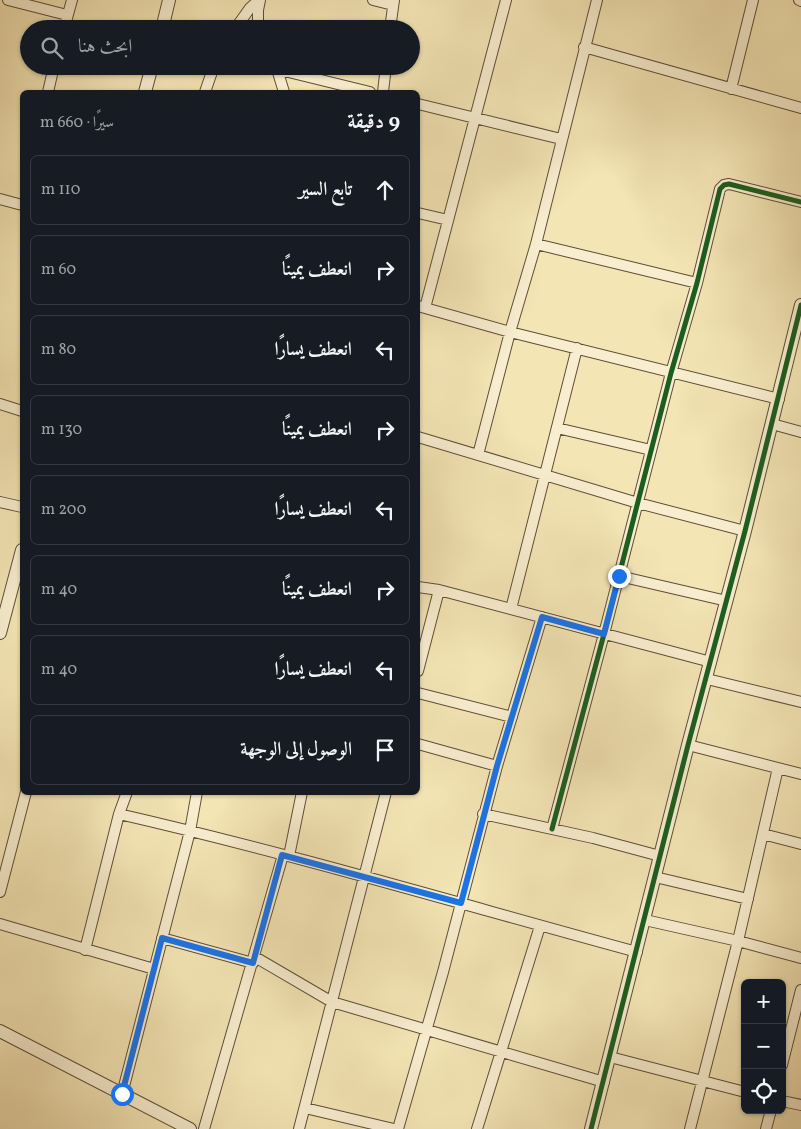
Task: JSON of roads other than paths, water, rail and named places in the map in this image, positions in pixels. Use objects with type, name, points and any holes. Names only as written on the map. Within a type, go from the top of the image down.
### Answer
[{"type":"street","points":[[8,0],[67,15]]},
{"type":"street","points":[[66,20],[72,0]]},
{"type":"street","points":[[164,20],[169,0]]},
{"type":"street","points":[[242,20],[250,8],[260,0]]},
{"type":"street","points":[[258,20],[260,0]]},
{"type":"street","points":[[373,0],[394,2],[391,20]]},
{"type":"street","points":[[506,0],[448,220],[421,307],[510,332],[779,399]]},
{"type":"street","points":[[478,454],[510,332],[536,244],[597,0]]},
{"type":"street","points":[[731,88],[753,0]]},
{"type":"street","points":[[584,47],[801,108]]},
{"type":"street","points":[[48,90],[52,75]]},
{"type":"street","points":[[146,90],[150,75]]},
{"type":"street","points":[[206,90],[211,75]]},
{"type":"street","points":[[280,75],[284,90]]},
{"type":"street","points":[[305,75],[361,90]]},
{"type":"street","points":[[383,90],[385,75]]},
{"type":"street","points":[[420,104],[561,139]]},
{"type":"street","points":[[552,829],[671,373],[697,283],[720,189],[724,185],[729,184],[801,202]]},
{"type":"street","points":[[0,199],[20,204]]},
{"type":"street","points":[[420,213],[448,220]]},
{"type":"street","points":[[536,244],[697,283]]},
{"type":"street","points":[[592,1129],[688,745],[707,679],[798,326],[801,305]]},
{"type":"street","points":[[511,609],[577,348]]},
{"type":"street","points":[[0,404],[20,410]]},
{"type":"street","points":[[772,424],[801,432]]},
{"type":"street","points":[[557,428],[651,450]]},
{"type":"street","points":[[420,438],[638,503],[745,531]]},
{"type":"street","points":[[0,502],[20,507]]},
{"type":"street","points":[[0,632],[20,557]]},
{"type":"street","points":[[619,576],[727,601]]},
{"type":"street","points":[[420,587],[439,590],[711,662]]},
{"type":"street","points":[[420,663],[439,590]]},
{"type":"street","points":[[305,1108],[396,1129],[444,972],[483,814],[542,617]]},
{"type":"street","points":[[707,679],[801,701]]},
{"type":"street","points":[[420,694],[512,717]]},
{"type":"street","points":[[420,745],[497,766]]},
{"type":"street","points":[[688,745],[801,774]]},
{"type":"street","points":[[690,1129],[738,940],[778,768]]},
{"type":"street","points":[[0,892],[25,795]]},
{"type":"street","points":[[85,950],[119,814],[126,795]]},
{"type":"street","points":[[122,1094],[190,830],[196,795]]},
{"type":"street","points":[[204,1129],[286,856],[301,795]]},
{"type":"street","points":[[299,1129],[385,795]]},
{"type":"street","points":[[119,814],[190,830],[637,952]]},
{"type":"street","points":[[483,814],[660,856]]},
{"type":"street","points":[[763,834],[801,844]]},
{"type":"street","points":[[655,877],[748,898]]},
{"type":"street","points":[[645,920],[738,940],[801,958]]},
{"type":"street","points":[[0,924],[154,969]]},
{"type":"street","points":[[477,1129],[540,926]]},
{"type":"street","points":[[162,938],[254,960],[332,1002],[426,1028],[604,1082]]},
{"type":"street","points":[[786,1049],[801,990]]},
{"type":"street","points":[[0,1031],[190,1129]]},
{"type":"street","points":[[610,1057],[741,1091]]},
{"type":"street","points":[[786,1102],[801,1105]]},
{"type":"street","points":[[766,1129],[770,1114]]}]
